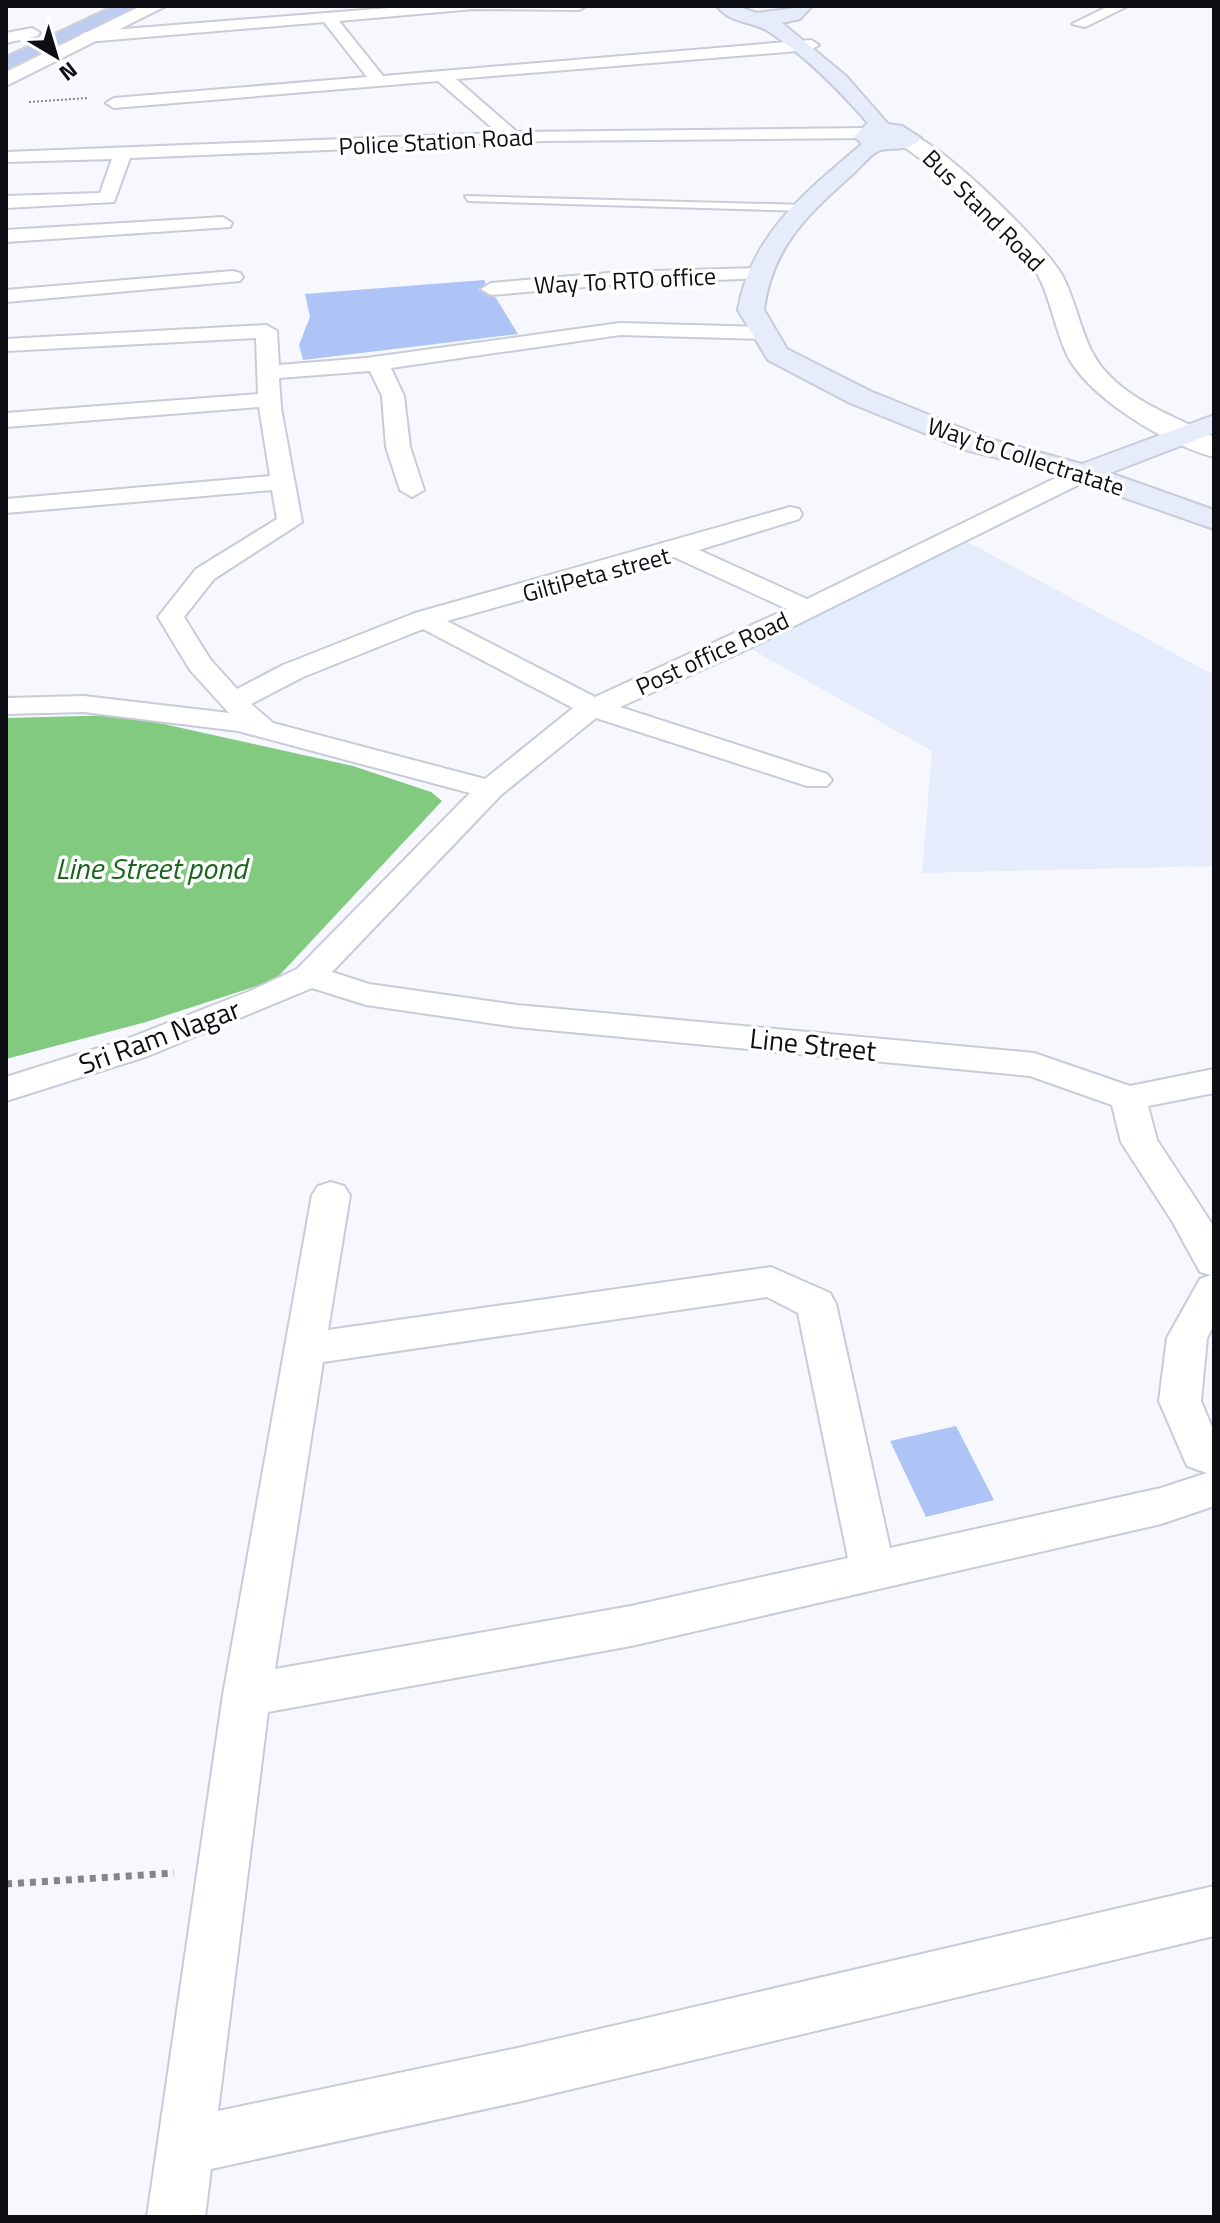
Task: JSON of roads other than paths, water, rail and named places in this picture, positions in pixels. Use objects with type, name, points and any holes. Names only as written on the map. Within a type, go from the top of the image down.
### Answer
[{"type":"highway","points":[[6,44],[98,6]]},
{"type":"highway","points":[[6,64],[129,6]]},
{"type":"main road","points":[[724,7],[737,15],[761,18],[799,9],[805,46],[879,122],[872,135],[905,136]]},
{"type":"main road","points":[[761,18],[805,46],[894,116],[905,136]]},
{"type":"main road","name":"Way to Collectratate","points":[[872,135],[772,249],[758,274],[751,310],[777,354],[860,397],[976,444],[1082,474],[1214,520]]},
{"type":"main road","name":"Post office Road","points":[[1082,474],[1214,423]]},
{"type":"street","points":[[6,80],[86,37],[157,6]]},
{"type":"street","points":[[86,37],[469,6]]},
{"type":"street","points":[[478,6],[579,6]]},
{"type":"street","points":[[1080,24],[1121,6]]},
{"type":"street","points":[[327,16],[379,81]]},
{"type":"street","points":[[6,38],[32,33]]},
{"type":"street","points":[[114,103],[805,46]]},
{"type":"street","points":[[442,76],[513,137]]},
{"type":"street","name":"Police Station Road","points":[[6,157],[513,137],[872,135]]},
{"type":"street","name":"Bus Stand Road","points":[[905,136],[959,180],[1049,271],[1069,330],[1098,379],[1141,410],[1214,448]]},
{"type":"street","points":[[6,202],[107,198],[123,154]]},
{"type":"street","points":[[6,236],[223,223]]},
{"type":"street","name":"Way To RTO office","points":[[491,289],[620,278],[758,274]]},
{"type":"street","points":[[6,296],[233,277]]},
{"type":"street","points":[[266,372],[378,364],[620,329],[764,333]]},
{"type":"street","points":[[6,345],[266,331],[269,400],[290,522],[205,574],[171,617],[186,650],[233,702],[264,730]]},
{"type":"street","points":[[378,364],[393,396],[398,447],[412,490]]},
{"type":"street","points":[[6,420],[269,400]]},
{"type":"street","name":"Post office Road","points":[[309,976],[490,789],[594,708],[1082,474]]},
{"type":"street","points":[[6,506],[283,482]]},
{"type":"street","points":[[676,549],[790,514]]},
{"type":"street","name":"GiltiPeta street","points":[[233,702],[293,671],[424,619],[676,549],[806,608]]},
{"type":"street","points":[[424,619],[594,708],[817,780]]},
{"type":"street","points":[[6,706],[84,704],[239,723],[490,789]]},
{"type":"street","name":"Sri Ram Nagar","points":[[6,1089],[150,1042],[262,999],[309,976]]},
{"type":"street","name":"Line Street","points":[[309,976],[366,994],[517,1016],[1034,1065],[1128,1098]]},
{"type":"street","points":[[1214,1081],[1128,1098],[1139,1142],[1188,1214],[1214,1262]]},
{"type":"street","points":[[176,2217],[247,1695],[331,1195]]},
{"type":"street","points":[[306,1349],[771,1282],[816,1304],[873,1573]]},
{"type":"street","points":[[1214,1289],[1187,1338],[1180,1401],[1202,1454],[1214,1458]]},
{"type":"street","points":[[247,1695],[631,1626],[1161,1506],[1214,1488]]},
{"type":"street","points":[[186,2146],[522,2074],[1214,1911]]},
{"type":"lane","points":[[468,198],[806,208]]},
{"type":"water","name":"Line Street pond","points":[[123,715],[353,766],[431,792],[442,801],[275,980],[146,1022],[6,1059],[6,718]]}]
